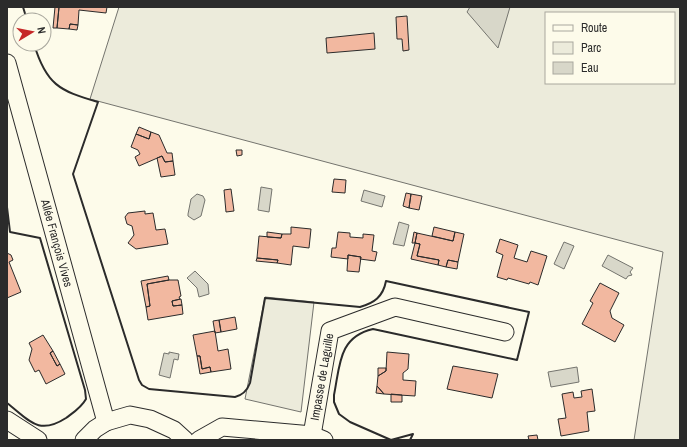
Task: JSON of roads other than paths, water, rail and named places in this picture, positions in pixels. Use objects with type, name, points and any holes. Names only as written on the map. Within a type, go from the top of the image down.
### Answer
[{"type":"street","name":"Allée François Vives","points":[[7,63],[106,422]]},
{"type":"street","name":"Impasse de Laguille","points":[[318,438],[330,331],[395,307],[504,332]]},
{"type":"street","points":[[84,440],[106,422],[130,415],[150,419],[174,430],[185,440]]},
{"type":"street","points":[[7,420],[38,440]]},
{"type":"street","points":[[199,440],[222,427],[318,438]]},
{"type":"water","points":[[470,7],[510,7],[498,48],[467,12]]},
{"type":"water","points":[[261,187],[272,189],[269,212],[258,210]]},
{"type":"water","points":[[364,190],[385,196],[382,207],[361,201]]},
{"type":"water","points":[[197,194],[203,196],[205,200],[201,216],[194,220],[188,216],[188,214],[191,199]]},
{"type":"water","points":[[399,222],[409,225],[404,246],[393,244]]},
{"type":"water","points":[[564,242],[574,246],[564,269],[554,264]]},
{"type":"water","points":[[608,255],[633,268],[630,272],[632,275],[628,276],[626,279],[602,266]]},
{"type":"water","points":[[195,271],[208,284],[209,294],[199,297],[197,288],[187,278]]},
{"type":"water","points":[[169,352],[179,354],[178,360],[174,359],[170,378],[159,375],[164,353],[169,354]]},
{"type":"water","points":[[577,367],[579,382],[551,387],[548,372]]}]
